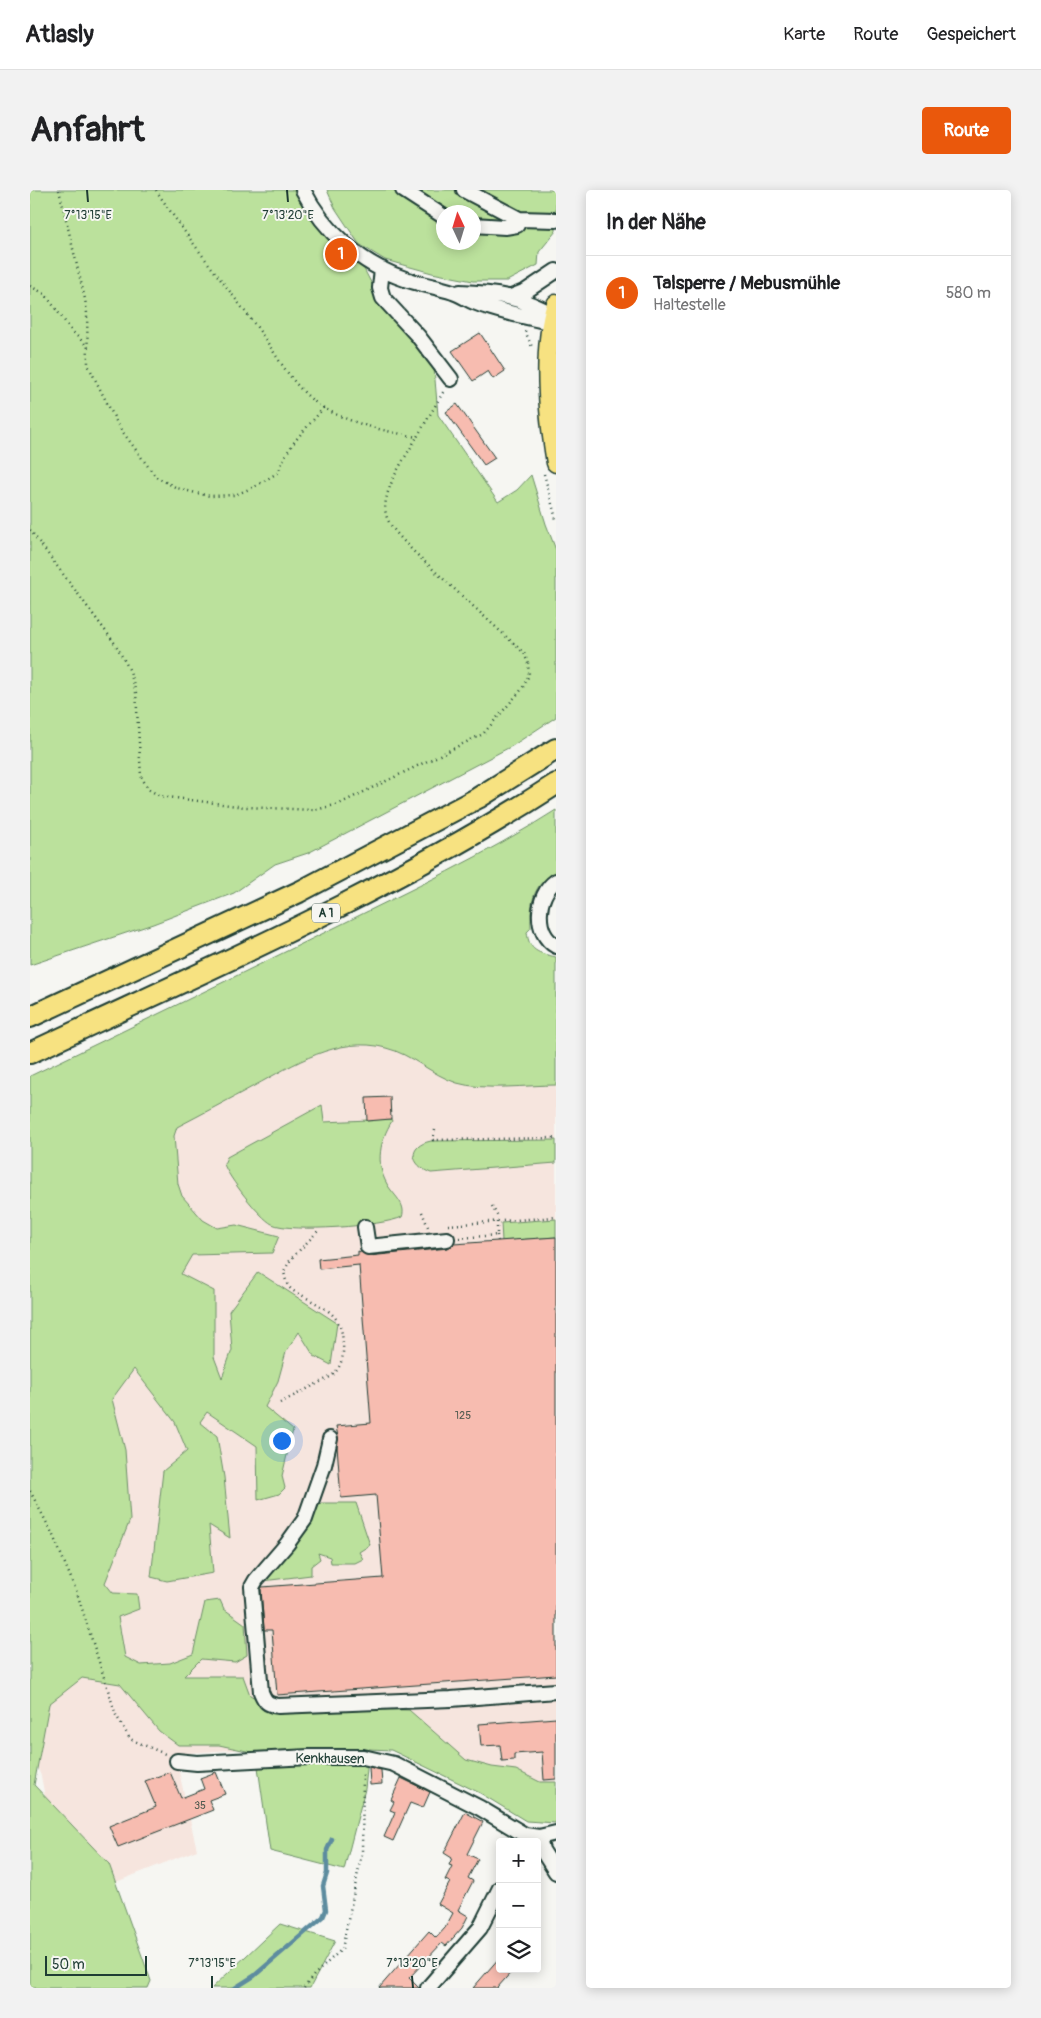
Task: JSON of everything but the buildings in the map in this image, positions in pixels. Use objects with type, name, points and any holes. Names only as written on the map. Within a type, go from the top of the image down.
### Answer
[{"type":"highway","name":"A 1","points":[[30,1017],[299,892],[478,798],[556,749]]},
{"type":"highway","name":"A 1","points":[[30,1053],[313,920],[420,865],[493,824],[556,784]]},
{"type":"main road","points":[[554,314],[548,368],[549,400],[556,463]]},
{"type":"street","points":[[303,190],[325,224],[347,247],[382,269],[403,278],[454,292],[475,302],[554,314]]},
{"type":"street","points":[[403,190],[436,211]]},
{"type":"street","points":[[464,190],[519,219],[556,220]]},
{"type":"street","points":[[481,225],[505,227],[517,225],[519,219]]},
{"type":"street","points":[[382,269],[380,288],[383,298],[418,336],[451,379]]},
{"type":"street","points":[[511,297],[526,291],[556,271]]},
{"type":"street","points":[[454,292],[511,297],[534,304],[554,314]]},
{"type":"street","points":[[556,881],[545,893],[541,904],[540,917],[544,932],[556,946]]},
{"type":"street","points":[[365,1228],[368,1246],[452,1239]]},
{"type":"street","points":[[330,1439],[324,1465],[305,1518],[287,1544],[256,1580],[252,1588],[261,1692],[265,1702],[278,1706],[451,1700],[556,1691]]},
{"type":"street","name":"Kenkhausen","points":[[177,1761],[198,1763],[309,1757],[363,1757],[394,1764],[480,1808],[522,1838]]},
{"type":"street","name":"Kenkhausen","points":[[532,1838],[556,1832]]},
{"type":"street","points":[[540,1837],[542,1850],[556,1872]]},
{"type":"street","points":[[428,1988],[480,1928],[496,1896]]},
{"type":"path","points":[[59,190],[85,299],[88,365],[118,427],[156,477],[177,488],[210,496],[235,495],[254,487],[279,472],[283,458],[291,445],[324,408]]},
{"type":"path","points":[[156,190],[204,258],[255,323],[277,358],[303,391],[324,408],[377,428],[416,437]]},
{"type":"path","points":[[30,286],[45,294],[71,330],[88,347]]},
{"type":"path","points":[[30,530],[116,645],[130,671],[136,693],[141,776],[148,789],[160,796],[245,807],[315,810],[339,804],[483,734],[511,704],[529,676],[528,663],[524,653],[396,533],[387,518],[385,504],[389,489],[416,437],[451,379]]},
{"type":"path","points":[[435,1130],[433,1140],[556,1138]]},
{"type":"path","points":[[492,1206],[498,1220],[498,1241]]},
{"type":"path","points":[[422,1212],[428,1226],[437,1226]]},
{"type":"path","points":[[447,1225],[556,1217]]},
{"type":"path","points":[[280,1403],[332,1376],[342,1363],[344,1348],[343,1331],[339,1321],[331,1312],[290,1289],[284,1271],[291,1259],[318,1231]]},
{"type":"path","points":[[452,1239],[498,1235]]},
{"type":"path","points":[[30,1491],[52,1533],[76,1590],[116,1715],[130,1739],[171,1756],[177,1761]]},
{"type":"path","points":[[304,1988],[314,1975],[342,1949],[362,1853],[363,1757]]},
{"type":"shaded area","points":[[532,948],[556,957],[556,1823],[526,1821],[480,1793],[391,1750],[360,1742],[186,1753],[179,1772],[197,1850],[96,1890],[48,1813],[41,1776],[30,1750],[30,1112]]},
{"type":"green space","points":[[30,190],[295,190],[314,223],[330,240],[364,269],[380,300],[422,350],[434,368],[438,415],[498,502],[517,490],[531,475],[556,550],[556,717],[512,746],[308,853],[275,864],[234,893],[153,924],[30,965]]},
{"type":"green space","points":[[327,190],[556,190],[556,231],[539,252],[538,265],[507,281],[473,281],[432,273],[385,260],[359,244],[335,208]]},
{"type":"green space","points":[[556,810],[556,873],[548,877],[537,889],[532,903],[531,928],[527,932],[532,947],[539,952],[556,957],[556,1085],[480,1087],[457,1083],[395,1051],[368,1045],[351,1046],[333,1049],[300,1061],[177,1127],[174,1136],[178,1184],[182,1196],[203,1220],[217,1228],[236,1225],[279,1236],[272,1253],[192,1255],[181,1274],[214,1291],[214,1357],[222,1378],[232,1350],[229,1311],[258,1272],[337,1323],[331,1365],[314,1356],[299,1332],[286,1352],[278,1381],[265,1407],[293,1430],[282,1476],[285,1488],[279,1494],[258,1500],[257,1446],[207,1412],[200,1422],[217,1436],[224,1477],[230,1538],[209,1525],[213,1573],[167,1581],[151,1577],[163,1471],[187,1451],[175,1422],[134,1369],[112,1399],[125,1450],[130,1520],[105,1583],[113,1593],[137,1594],[139,1609],[118,1617],[125,1657],[141,1665],[170,1663],[193,1654],[205,1602],[220,1600],[224,1609],[245,1624],[247,1655],[235,1662],[201,1659],[184,1676],[243,1676],[250,1695],[270,1707],[409,1710],[466,1760],[492,1767],[516,1770],[540,1782],[556,1782],[556,1823],[526,1821],[480,1793],[391,1750],[369,1749],[365,1789],[344,1870],[270,1851],[256,1753],[219,1745],[178,1745],[159,1731],[120,1684],[82,1678],[49,1704],[34,1785],[109,1864],[151,1981],[148,1988],[30,1988],[30,1076],[420,886],[502,842]]},
{"type":"green space","points":[[322,1105],[324,1122],[391,1119],[392,1121],[384,1136],[380,1160],[383,1176],[403,1208],[402,1217],[358,1226],[282,1227],[272,1224],[267,1220],[238,1187],[224,1164],[227,1157]]},
{"type":"green space","points":[[556,1140],[556,1163],[431,1173],[424,1170],[415,1161],[414,1156],[418,1147],[423,1143],[431,1141]]},
{"type":"green space","points":[[556,1219],[556,1237],[502,1241],[501,1223]]},
{"type":"green space","points":[[321,1503],[356,1503],[370,1545],[359,1552],[363,1559],[355,1563],[331,1563],[330,1557],[318,1553],[320,1559],[311,1566],[311,1575],[263,1581]]},
{"type":"green space","points":[[280,1924],[335,1941],[310,1988],[212,1988]]},
{"type":"waterway","points":[[235,1988],[254,1976],[323,1917],[326,1910],[323,1886],[327,1873],[327,1850],[332,1839]]},
{"type":"place","name":"Talsperre / Mebusmühle","points":[[341,254]]}]
